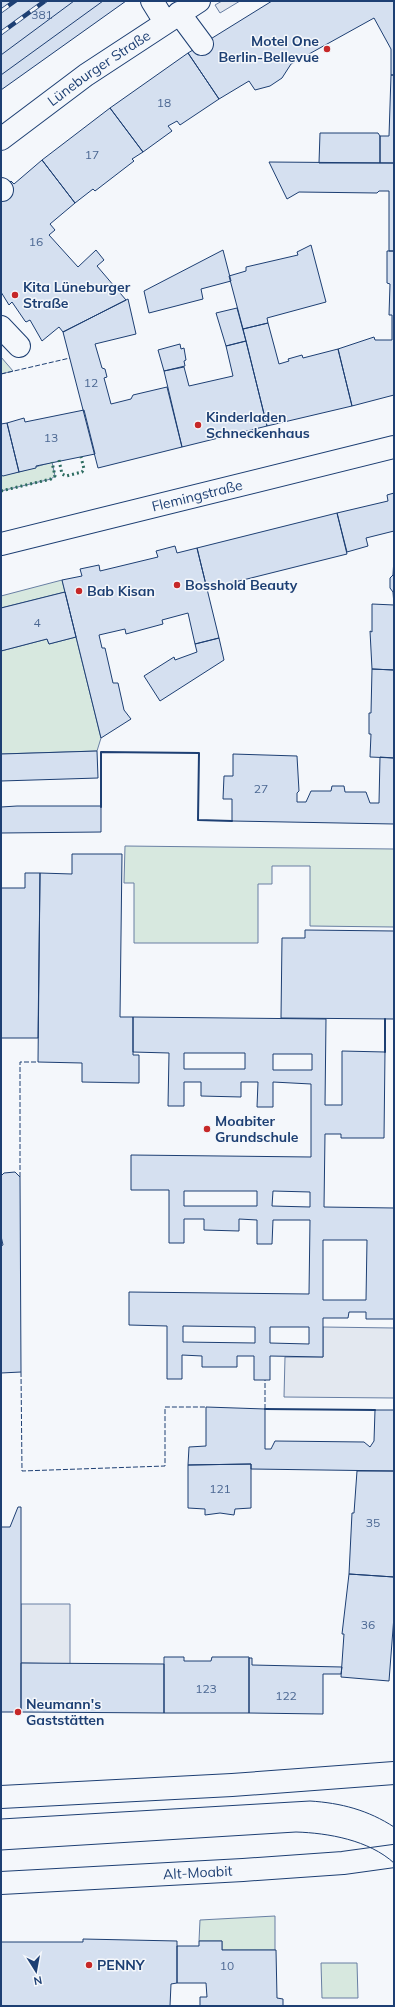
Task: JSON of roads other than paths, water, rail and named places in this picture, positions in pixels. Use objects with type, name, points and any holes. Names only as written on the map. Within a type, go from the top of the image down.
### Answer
[{"type":"main road","points":[[152,1],[202,44]]},
{"type":"main road","name":"Lüneburger Straße","points":[[1,139],[86,75],[199,1]]},
{"type":"main road","points":[[1,327],[19,346]]},
{"type":"main road","name":"Flemingstraße","points":[[1,544],[394,447]]},
{"type":"main road","points":[[1,1797],[224,1785],[394,1773]]},
{"type":"main road","name":"Alt-Moabit","points":[[1,1883],[251,1870],[342,1863],[394,1856]]},
{"type":"tram line","points":[[1,55],[74,1]]},
{"type":"tram line","points":[[1,75],[103,1]]},
{"type":"tram line","points":[[1,1819],[310,1801],[354,1808],[374,1816],[394,1827]]},
{"type":"tram line","points":[[1,1850],[296,1832],[321,1834],[348,1839],[373,1849],[394,1863]]},
{"type":"railway","points":[[1,11],[15,1]]},
{"type":"railway","points":[[1,33],[45,1]]},
{"type":"place","name":"Motel One Berlin-Bellevue","points":[[327,49]]},
{"type":"place","name":"Kita Lüneburger Straße","points":[[15,295]]},
{"type":"place","name":"Kinderladen Schneckenhaus","points":[[198,425]]},
{"type":"place","name":"Bosshold Beauty","points":[[177,585]]},
{"type":"place","name":"Bab Kisan","points":[[79,591]]},
{"type":"place","name":"Moabiter Grundschule","points":[[207,1129]]},
{"type":"place","name":"Neumann's Gaststätten","points":[[18,1712]]},
{"type":"place","name":"PENNY","points":[[89,1965]]}]
